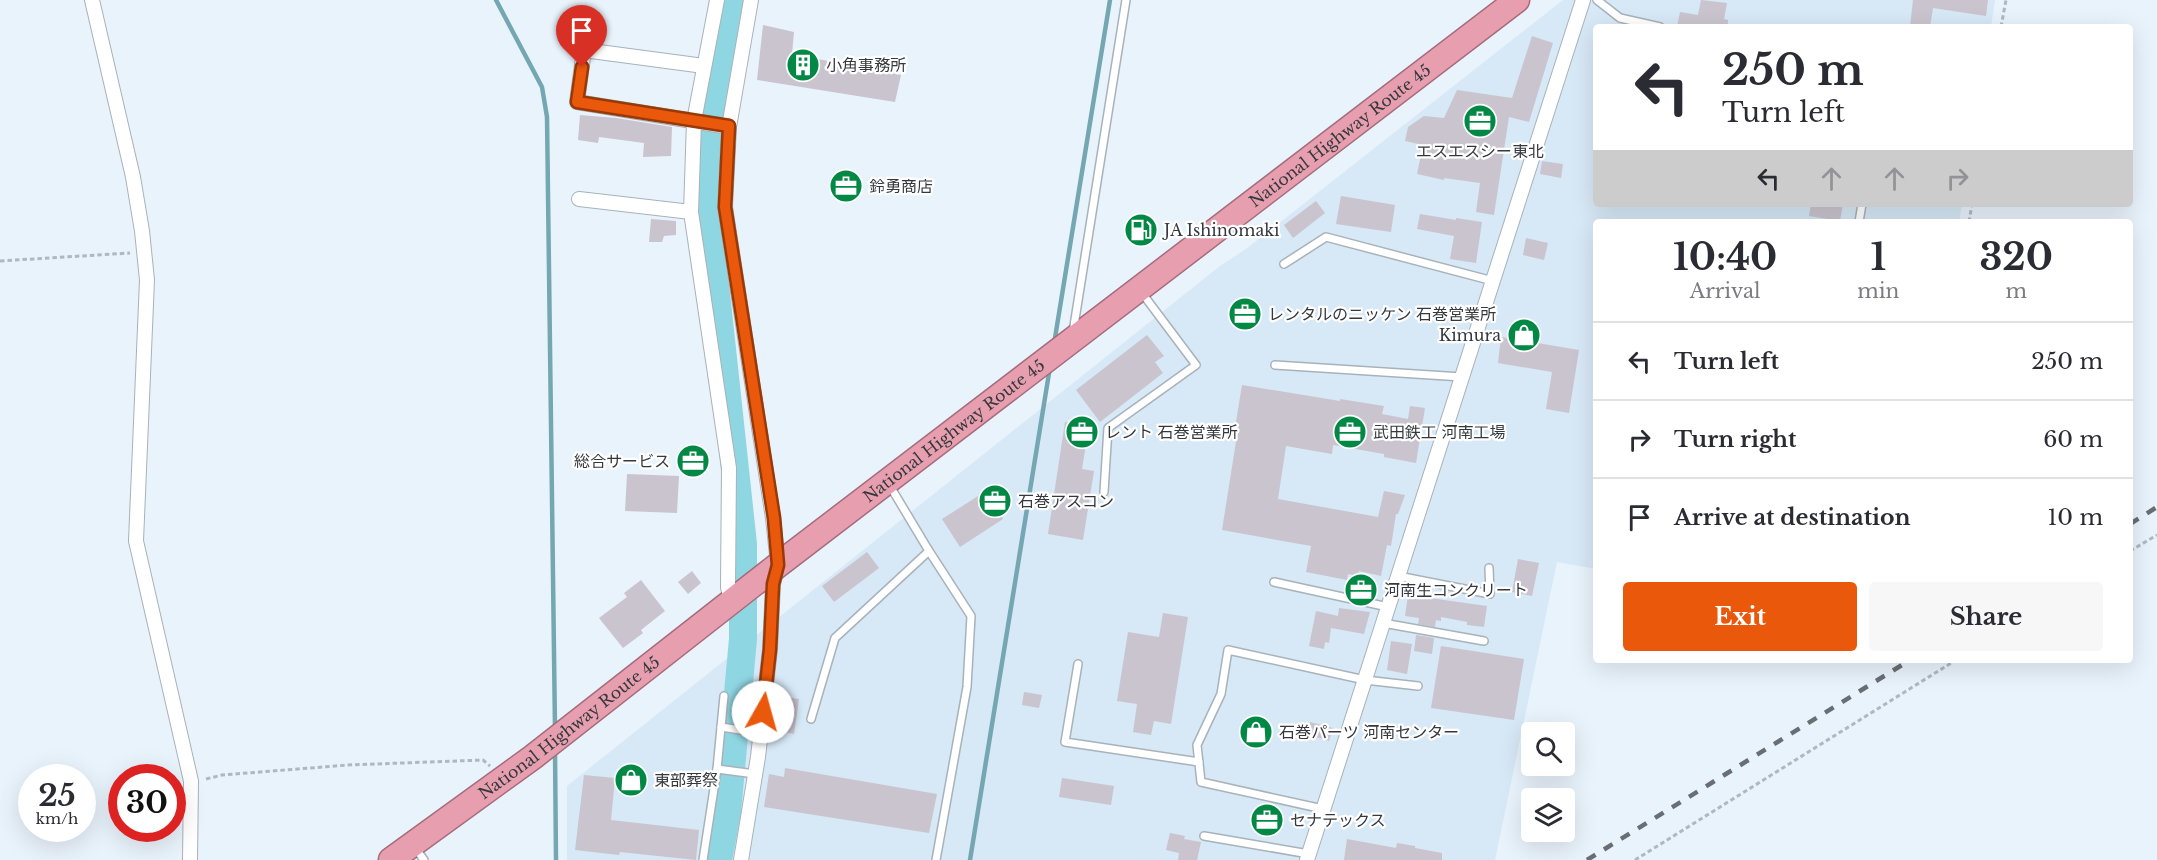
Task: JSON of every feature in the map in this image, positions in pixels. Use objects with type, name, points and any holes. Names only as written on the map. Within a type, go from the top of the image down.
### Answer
[{"type":"highway","name":"National Highway Route 45","points":[[391,860],[419,852],[533,757],[731,601],[1517,0]]},
{"type":"street","points":[[92,0],[133,177],[144,253],[147,280],[136,541],[191,781],[190,860]]},
{"type":"street","points":[[717,0],[694,121],[691,212],[729,468],[728,587],[731,601]]},
{"type":"street","points":[[741,860],[760,733],[770,649],[773,584],[777,566],[774,518],[725,207],[729,126],[751,0]]},
{"type":"street","points":[[1308,857],[1584,0]]},
{"type":"street","points":[[704,66],[584,50],[577,102],[729,126]]},
{"type":"street","points":[[579,199],[691,212]]},
{"type":"lane","points":[[1067,344],[1126,0]]},
{"type":"lane","points":[[1597,0],[1620,18],[1647,24]]},
{"type":"lane","points":[[1284,264],[1326,237],[1493,281]]},
{"type":"lane","points":[[1104,492],[1108,428],[1196,365],[1138,289]]},
{"type":"lane","points":[[1275,365],[1462,377]]},
{"type":"lane","points":[[886,482],[894,491],[971,616],[967,687],[936,860]]},
{"type":"lane","points":[[811,719],[835,638],[929,551]]},
{"type":"lane","points":[[1398,576],[1490,594],[1489,568]]},
{"type":"lane","points":[[1274,582],[1388,607]]},
{"type":"lane","points":[[1383,623],[1484,641]]},
{"type":"lane","points":[[1323,809],[1201,782],[1197,746],[1221,694],[1228,650],[1365,680],[1418,686]]},
{"type":"lane","points":[[1078,664],[1065,742],[1199,762]]},
{"type":"lane","points":[[703,860],[717,769],[723,696]]},
{"type":"lane","points":[[721,727],[760,733]]},
{"type":"lane","points":[[717,769],[754,774]]},
{"type":"lane","points":[[1204,836],[1308,857]]},
{"type":"path","points":[[2002,24],[2006,0]]},
{"type":"path","points":[[0,261],[144,253]]},
{"type":"path","points":[[2133,549],[2157,535]]},
{"type":"path","points":[[1635,860],[1951,663]]},
{"type":"path","points":[[191,781],[283,770],[419,761],[483,760],[492,767]]},
{"type":"shaded area","points":[[1563,0],[1995,0],[1991,24],[1593,24],[1593,207],[1962,207],[1960,219],[1593,219],[1593,568],[1557,562],[1524,722],[1521,722],[1521,735],[1495,860],[567,860],[567,786],[1220,266],[1246,249]]},
{"type":"building","points":[[1701,0],[1727,3],[1724,19],[1728,20],[1728,24],[1678,24],[1680,12],[1698,15]]},
{"type":"building","points":[[1913,0],[1988,0],[1986,16],[1933,8],[1930,24],[1910,24]]},
{"type":"building","name":"小角事務所","points":[[763,25],[794,32],[792,54],[901,75],[895,102],[757,80]]},
{"type":"building","points":[[1532,36],[1553,43],[1529,122],[1509,117],[1494,215],[1476,212],[1480,183],[1444,178],[1444,180],[1417,174],[1423,145],[1405,141],[1408,127],[1424,116],[1444,118],[1457,90],[1512,98]]},
{"type":"building","points":[[580,115],[672,127],[671,156],[643,157],[644,143],[599,137],[598,143],[578,140]]},
{"type":"building","points":[[1542,161],[1563,164],[1561,178],[1540,174]]},
{"type":"building","points":[[1341,196],[1395,205],[1391,232],[1336,224]]},
{"type":"building","points":[[1316,201],[1325,213],[1293,238],[1284,225]]},
{"type":"building","points":[[1810,207],[1842,207],[1840,219],[1809,216]]},
{"type":"building","points":[[1420,214],[1482,222],[1476,263],[1450,259],[1454,236],[1417,229]]},
{"type":"building","points":[[651,219],[676,221],[676,235],[664,236],[662,242],[649,242]]},
{"type":"building","points":[[1526,238],[1548,243],[1544,260],[1523,255]]},
{"type":"building","points":[[1147,335],[1164,356],[1155,362],[1163,373],[1100,422],[1076,390]]},
{"type":"building","points":[[1501,337],[1579,350],[1569,413],[1546,409],[1552,372],[1498,363]]},
{"type":"building","points":[[1242,385],[1384,406],[1382,414],[1408,419],[1410,406],[1425,408],[1416,463],[1384,457],[1384,454],[1333,445],[1332,454],[1286,446],[1278,499],[1378,517],[1384,491],[1405,495],[1398,514],[1396,514],[1391,546],[1387,545],[1381,576],[1359,571],[1358,576],[1348,574],[1347,580],[1306,572],[1311,546],[1222,530],[1238,429],[1235,428]]},
{"type":"building","points":[[1065,422],[1089,426],[1082,469],[1094,471],[1083,540],[1048,534]]},
{"type":"building","points":[[627,474],[679,476],[677,513],[625,511]]},
{"type":"building","points":[[986,491],[1003,519],[960,547],[942,519]]},
{"type":"building","points":[[867,552],[879,568],[834,602],[822,586]]},
{"type":"building","points":[[1518,559],[1539,563],[1532,596],[1512,592]]},
{"type":"building","points":[[692,571],[701,583],[688,594],[678,582]]},
{"type":"building","points":[[641,580],[665,611],[641,630],[643,633],[623,648],[599,618],[627,597],[624,593]]},
{"type":"building","points":[[1408,595],[1487,606],[1484,627],[1467,625],[1467,622],[1441,617],[1441,621],[1436,620],[1435,627],[1418,624],[1419,618],[1405,616]]},
{"type":"building","points":[[1339,608],[1370,612],[1364,634],[1331,628],[1329,643],[1325,642],[1324,649],[1309,646],[1316,611],[1338,616]]},
{"type":"building","points":[[1163,613],[1188,617],[1171,724],[1154,721],[1151,735],[1133,732],[1137,704],[1117,701],[1128,632],[1159,637]]},
{"type":"building","points":[[1416,635],[1434,638],[1432,654],[1414,651]]},
{"type":"building","points":[[1391,641],[1412,644],[1407,674],[1387,670]]},
{"type":"building","points":[[1441,646],[1524,659],[1514,720],[1431,708]]},
{"type":"building","points":[[1024,692],[1042,695],[1039,708],[1022,705]]},
{"type":"building","points":[[778,696],[799,699],[794,734],[772,730]]},
{"type":"building","points":[[1310,722],[1333,728],[1329,741],[1306,734]]},
{"type":"building","points":[[785,768],[937,794],[929,833],[764,807],[769,774],[784,777]]},
{"type":"building","points":[[584,775],[615,778],[611,820],[699,830],[696,860],[575,850]]},
{"type":"building","points":[[1062,778],[1114,786],[1111,805],[1059,797]]},
{"type":"building","points":[[1170,833],[1185,836],[1184,839],[1201,842],[1197,860],[1178,860],[1179,853],[1166,850]]},
{"type":"building","points":[[1347,839],[1396,848],[1397,843],[1415,846],[1415,848],[1442,853],[1442,860],[1344,860]]},
{"type":"waterway","points":[[496,0],[542,87],[547,117],[555,729]]},
{"type":"waterway","points":[[718,860],[727,812],[743,639],[743,544],[707,210],[711,128],[735,0]]},
{"type":"waterway","points":[[1054,344],[1110,0]]},
{"type":"waterway","points":[[970,860],[1050,367]]},
{"type":"waterway","points":[[555,750],[556,860]]},
{"type":"railway","points":[[2133,522],[2157,507]]},
{"type":"railway","points":[[1587,860],[1905,663]]},
{"type":"place","name":"小角事務所","points":[[803,65]]},
{"type":"place","name":"エスエスシー東北","points":[[1480,121]]},
{"type":"place","name":"鈴勇商店","points":[[846,186]]},
{"type":"place","name":"JA Ishinomaki","points":[[1141,230]]},
{"type":"place","name":"レンタルのニッケン 石巻営業所","points":[[1245,314]]},
{"type":"place","name":"Kimura","points":[[1524,335]]},
{"type":"place","name":"レント 石巻営業所","points":[[1082,432]]},
{"type":"place","name":"武田鉄工 河南工場","points":[[1350,432]]},
{"type":"place","name":"総合サービス","points":[[693,461]]},
{"type":"place","name":"石巻アスコン","points":[[995,501]]},
{"type":"place","name":"河南生コンクリート","points":[[1361,590]]},
{"type":"place","name":"石巻パーツ 河南センター","points":[[1256,732]]},
{"type":"place","name":"東部葬祭","points":[[631,780]]},
{"type":"place","name":"セナテックス","points":[[1267,820]]},
{"type":"route","points":[[582,67],[577,102],[729,126],[725,207],[774,518],[778,565],[773,584],[770,649],[763,712]]}]
